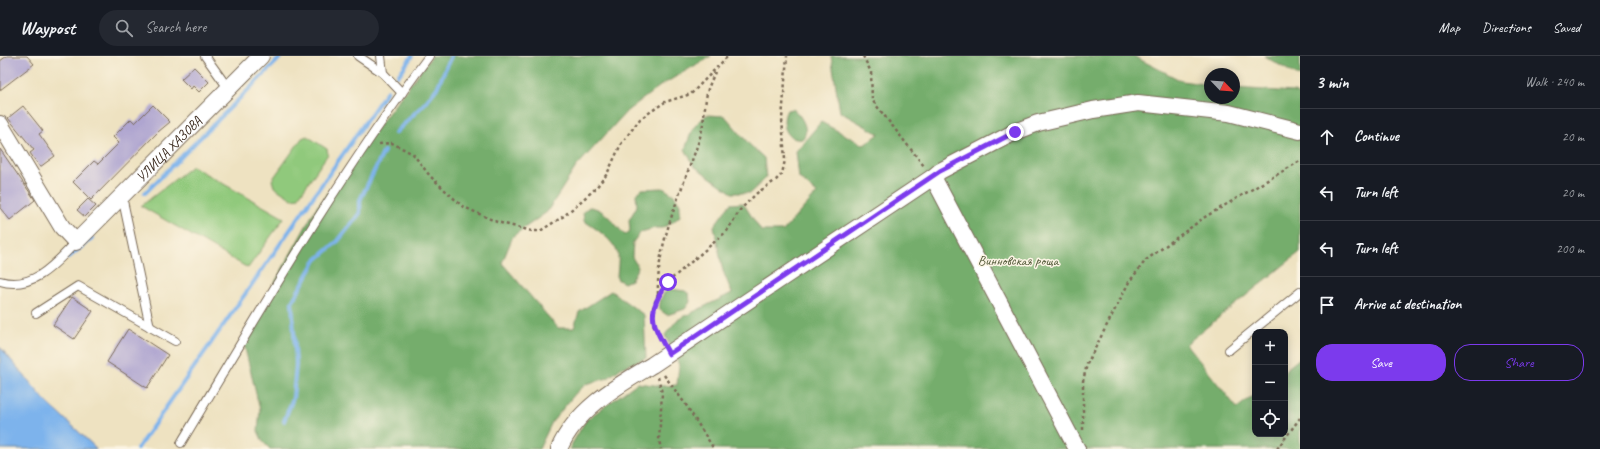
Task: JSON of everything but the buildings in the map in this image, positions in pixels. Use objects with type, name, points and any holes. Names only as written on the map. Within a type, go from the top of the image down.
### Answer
[{"type":"street","name":"УЛИЦА ХАЗОВА","points":[[76,242],[260,56]]},
{"type":"street","points":[[559,449],[562,441],[580,415],[617,386],[669,354],[940,171],[958,160],[1027,127],[1093,110],[1138,103],[1229,113],[1300,131]]},
{"type":"street","points":[[0,124],[62,227],[76,242]]},
{"type":"street","points":[[933,177],[1077,449]]},
{"type":"lane","points":[[205,56],[228,88]]},
{"type":"lane","points":[[358,56],[383,73],[402,93]]},
{"type":"lane","points":[[381,56],[383,73]]},
{"type":"lane","points":[[180,442],[333,194],[402,93],[430,56]]},
{"type":"lane","points":[[122,196],[150,327]]},
{"type":"lane","points":[[0,282],[10,284],[30,282],[52,267],[76,242]]},
{"type":"lane","points":[[36,313],[78,286],[175,342]]},
{"type":"lane","points":[[1229,350],[1300,292]]},
{"type":"path","points":[[367,145],[392,143],[413,154],[430,176],[462,206],[497,222],[532,231],[540,231],[564,216],[595,189],[607,174],[621,144],[640,119],[665,102],[691,94],[728,56]]},
{"type":"path","points":[[669,354],[654,326],[653,309],[658,295],[668,282],[727,231],[740,210],[757,193],[782,174],[785,160],[782,119],[787,56]]},
{"type":"path","points":[[864,56],[871,72],[872,100],[933,177]]},
{"type":"path","points":[[658,295],[660,255],[700,136],[708,89],[716,70]]},
{"type":"path","points":[[1083,434],[1083,381],[1087,364],[1128,282],[1146,260],[1205,217],[1300,161]]},
{"type":"path","points":[[655,363],[662,393],[659,440],[661,449]]},
{"type":"path","points":[[655,363],[686,405],[714,449]]},
{"type":"path","points":[[1277,449],[1300,418]]},
{"type":"green space","points":[[432,56],[711,56],[660,86],[627,111],[576,167],[547,212],[513,236],[502,263],[558,328],[574,328],[579,312],[611,291],[644,315],[646,358],[621,368],[608,378],[586,384],[575,394],[552,422],[539,449],[270,449],[263,442],[258,431],[260,410],[243,340],[316,208]]},
{"type":"green space","name":"Винновская роща","points":[[831,56],[1133,56],[1182,81],[1204,84],[1204,104],[1240,104],[1240,88],[1294,92],[1300,95],[1300,252],[1186,344],[1237,408],[1252,396],[1252,437],[1288,437],[1288,368],[1300,358],[1300,449],[569,449],[586,420],[637,383],[663,386],[677,385],[679,365],[665,335],[677,320],[732,293],[723,271],[714,226],[730,204],[743,203],[761,231],[783,231],[817,193],[799,178],[796,151],[821,122],[864,145],[879,134],[840,112]]},
{"type":"green space","points":[[1264,56],[1300,56],[1300,77]]},
{"type":"green space","points":[[793,109],[804,123],[806,132],[802,139],[796,139],[788,134],[784,125],[787,110]]},
{"type":"green space","points":[[706,115],[725,116],[749,144],[764,158],[766,178],[750,193],[732,193],[694,166],[685,149],[693,128]]},
{"type":"green space","points":[[307,136],[327,149],[328,154],[298,198],[292,199],[274,187],[272,180],[302,138]]},
{"type":"green space","points":[[192,166],[284,218],[248,268],[141,206]]},
{"type":"green space","points":[[663,188],[674,195],[680,204],[680,216],[662,228],[655,228],[641,232],[633,242],[632,257],[638,267],[631,280],[624,283],[617,279],[618,254],[616,249],[604,235],[584,221],[583,212],[589,207],[600,210],[609,217],[625,235],[630,231],[629,220],[637,206],[636,194],[642,189]]},
{"type":"green space","points":[[670,289],[685,291],[689,294],[690,302],[685,309],[667,315],[660,310],[660,304],[664,293]]},
{"type":"water","points":[[0,347],[46,401],[97,449],[0,449]]},
{"type":"pier","points":[[0,345],[47,400],[99,449],[46,401]]},
{"type":"waterway","points":[[145,193],[282,56]]},
{"type":"waterway","points":[[398,76],[412,56]]},
{"type":"waterway","points":[[395,133],[425,103],[437,88],[451,56]]},
{"type":"waterway","points":[[137,449],[387,91]]},
{"type":"waterway","points":[[284,421],[293,398],[296,364],[292,302],[316,260],[338,241],[360,213],[360,200],[384,151]]},
{"type":"waterway","points":[[68,258],[92,238]]},
{"type":"route","points":[[668,282],[658,295],[653,309],[654,326],[669,354],[940,171],[958,160],[1015,132]]}]
